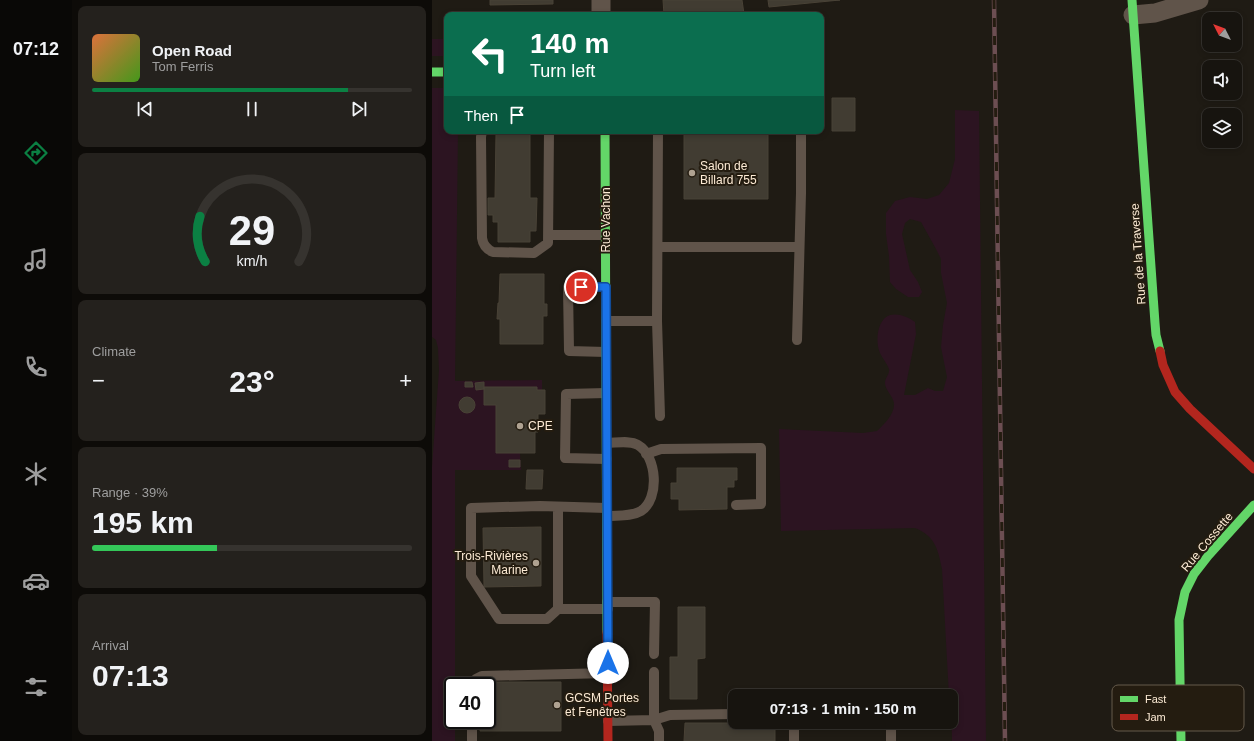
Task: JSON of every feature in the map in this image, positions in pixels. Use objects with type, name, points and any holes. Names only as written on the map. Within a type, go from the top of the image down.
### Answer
[{"type":"street","points":[[601,0],[601,12]]},
{"type":"street","points":[[1132,8],[1155,13],[1199,0]]},
{"type":"street","name":"Rue de la Traverse","points":[[1132,8],[1155,323],[1161,358],[1175,392],[1183,402],[1254,469]]},
{"type":"street","points":[[432,72],[444,72]]},
{"type":"street","name":"Rue Vachon","points":[[605,134],[608,741]]},
{"type":"street","name":"Rue Cossette","points":[[1180,685],[1179,620],[1182,600],[1189,582],[1200,566],[1254,505]]},
{"type":"street","name":"Rue Cossette","points":[[1181,731],[1181,741]]},
{"type":"lane","points":[[482,134],[482,238],[484,245],[489,251],[493,252],[534,252],[548,243],[549,134]]},
{"type":"lane","points":[[658,134],[658,321],[660,416]]},
{"type":"lane","points":[[797,340],[801,134]]},
{"type":"lane","points":[[548,235],[606,234]]},
{"type":"lane","points":[[658,247],[799,247]]},
{"type":"lane","points":[[606,287],[568,287],[569,351],[606,352]]},
{"type":"lane","points":[[606,321],[658,321]]},
{"type":"lane","points":[[606,393],[566,394],[565,458],[607,459]]},
{"type":"lane","points":[[607,443],[635,444],[641,447],[646,454],[652,470],[654,484],[649,503],[643,509],[633,514],[540,506],[471,508],[470,576],[499,619],[547,619],[558,610],[655,602],[654,654]]},
{"type":"lane","points":[[646,454],[661,449],[760,448],[761,504],[736,504]]},
{"type":"lane","points":[[558,508],[558,610]]},
{"type":"lane","points":[[654,672],[654,720],[659,731],[659,741]]},
{"type":"lane","points":[[480,677],[608,673]]},
{"type":"lane","points":[[608,721],[654,720],[670,715],[728,714]]},
{"type":"lane","points":[[472,729],[472,741]]},
{"type":"lane","points":[[794,729],[794,741]]},
{"type":"lane","points":[[891,729],[891,741]]},
{"type":"shaded area","points":[[432,39],[444,39],[444,56],[432,56]]},
{"type":"shaded area","points":[[432,88],[444,88],[444,134],[458,134],[455,381],[542,380],[542,390],[537,390],[537,387],[484,387],[484,405],[496,405],[496,453],[520,453],[521,470],[455,470],[455,677],[444,677],[444,729],[455,729],[455,741],[432,741],[432,467],[439,370],[436,340],[432,337]]},
{"type":"shaded area","points":[[955,110],[979,111],[986,741],[952,741],[952,729],[958,729],[958,689],[949,689],[942,569],[937,549],[931,539],[922,531],[915,528],[781,531],[779,429],[863,433],[877,431],[886,422],[893,411],[894,403],[885,383],[889,369],[878,348],[878,331],[882,321],[886,317],[890,315],[900,315],[915,322],[916,334],[904,395],[915,395],[928,388],[935,391],[943,391],[947,377],[941,347],[947,303],[941,273],[941,259],[921,222],[910,219],[905,223],[902,234],[910,270],[918,282],[922,292],[919,297],[908,297],[896,289],[890,282],[886,234],[886,213],[895,201],[910,197],[927,199],[939,195],[949,183],[955,159]]},
{"type":"building","points":[[490,0],[553,0],[553,4],[490,5]]},
{"type":"building","points":[[663,0],[742,0],[744,12],[664,12]]},
{"type":"building","points":[[768,0],[840,0],[769,7]]},
{"type":"building","points":[[832,98],[855,98],[855,131],[832,131]]},
{"type":"building","points":[[496,134],[530,134],[530,198],[537,198],[536,231],[530,231],[530,242],[498,242],[498,222],[493,222],[493,215],[488,215],[488,198],[495,198]]},
{"type":"building","points":[[684,134],[768,134],[768,199],[684,199]]},
{"type":"building","points":[[500,274],[544,274],[544,304],[547,304],[547,316],[543,316],[543,344],[500,344],[500,319],[497,319]]},
{"type":"building","points":[[465,382],[472,382],[473,387],[465,387]]},
{"type":"building","points":[[484,382],[484,389],[476,390],[475,383]]},
{"type":"building","points":[[484,387],[537,387],[537,390],[545,390],[545,414],[538,414],[538,432],[535,432],[535,453],[496,453],[496,405],[484,405]]},
{"type":"building","points":[[464,397],[470,397],[475,402],[473,411],[470,413],[464,413],[459,408],[459,402]]},
{"type":"building","points":[[509,460],[520,460],[520,467],[509,467]]},
{"type":"building","points":[[677,468],[737,468],[737,480],[734,480],[734,487],[727,487],[727,509],[679,510],[679,499],[671,499],[671,483],[677,483]]},
{"type":"building","points":[[527,470],[543,470],[542,489],[526,489]]},
{"type":"building","points":[[541,527],[541,586],[484,587],[483,528]]},
{"type":"building","points":[[678,607],[705,607],[705,658],[697,659],[697,699],[670,699],[670,657],[678,657]]},
{"type":"building","points":[[496,682],[561,682],[561,731],[480,731],[480,729],[496,729]]},
{"type":"building","points":[[685,723],[728,723],[728,729],[775,729],[775,741],[684,741]]},
{"type":"railway","points":[[994,0],[1005,741]]},
{"type":"traffic: fast","points":[[1132,0],[1155,323],[1160,351]]},
{"type":"traffic: fast","points":[[432,72],[444,72]]},
{"type":"traffic: fast","points":[[605,134],[607,632]]},
{"type":"traffic: fast","points":[[1180,685],[1179,620],[1185,592],[1194,574],[1208,556],[1254,505]]},
{"type":"traffic: fast","points":[[1181,731],[1181,741]]},
{"type":"traffic: jam","points":[[1160,351],[1163,365],[1175,392],[1190,409],[1254,469]]},
{"type":"traffic: jam","points":[[607,632],[608,741]]},
{"type":"place","name":"Salon de Billard 755","points":[[692,173]]},
{"type":"place","name":"CPE","points":[[520,426]]},
{"type":"place","name":"Trois-Rivières Marine","points":[[536,563]]},
{"type":"place","name":"GCSM Portes et Fenêtres","points":[[557,705]]},
{"type":"route","points":[[581,287],[606,287],[608,663]]}]
